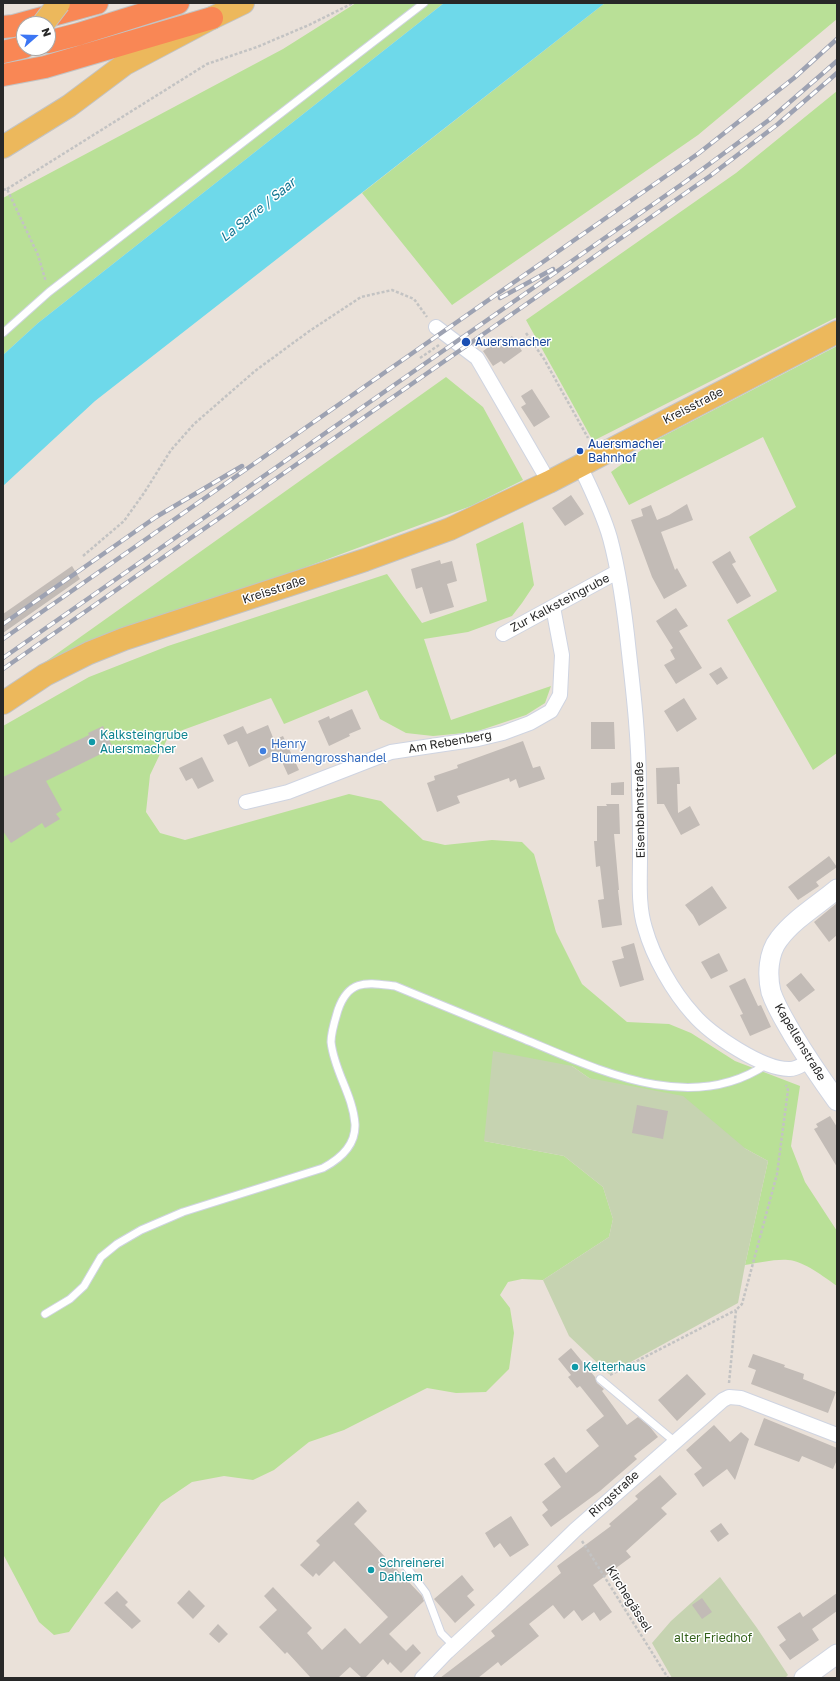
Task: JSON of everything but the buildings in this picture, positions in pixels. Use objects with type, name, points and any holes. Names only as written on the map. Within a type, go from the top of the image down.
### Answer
[{"type":"highway","points":[[3,27],[14,26],[71,5],[96,3]]},
{"type":"highway","points":[[56,40],[80,34],[178,3]]},
{"type":"highway","points":[[3,75],[45,67],[212,18]]},
{"type":"highway","points":[[3,52],[16,49]]},
{"type":"main road","points":[[3,147],[69,106],[125,64],[243,3]]},
{"type":"main road","points":[[55,16],[71,5]]},
{"type":"main road","points":[[3,69],[16,55]]},
{"type":"main road","name":"Kreisstraße","points":[[3,703],[45,675],[89,653],[117,642],[413,544],[457,526],[549,482],[837,332]]},
{"type":"street","points":[[436,326],[476,358],[549,482]]},
{"type":"street","name":"Eisenbahnstraße","points":[[580,466],[597,502],[609,536],[618,572],[623,602],[639,750],[640,897],[644,926],[656,956],[673,986],[693,1014],[710,1031],[728,1044],[777,1068],[789,1069],[809,1061]]},
{"type":"street","name":"Zur Kalksteingrube","points":[[503,634],[618,572]]},
{"type":"street","name":"Am Rebenberg","points":[[246,802],[288,792],[391,752],[478,739],[503,733],[530,723],[551,711],[560,695],[562,656],[553,607]]},
{"type":"street","name":"Kapellenstraße","points":[[837,889],[788,929],[778,940],[773,950],[770,962],[771,991],[777,1006],[809,1061],[837,1101]]},
{"type":"street","points":[[730,1397],[741,1398],[837,1435]]},
{"type":"street","name":"Ringstraße","points":[[422,1678],[575,1530],[674,1441],[722,1400],[730,1397]]},
{"type":"street","points":[[804,1678],[837,1654]]},
{"type":"lane","points":[[3,333],[48,292],[424,3]]},
{"type":"lane","points":[[45,1314],[70,1299],[84,1286],[101,1257],[117,1244],[141,1230],[183,1212],[323,1168],[336,1161],[346,1152],[352,1141],[355,1125],[351,1105],[336,1062],[331,1042],[332,1030],[340,1005],[348,993],[358,984],[372,983],[395,986],[594,1068],[647,1084],[684,1088],[710,1086],[755,1071],[767,1064]]},
{"type":"lane","points":[[600,1379],[674,1441]]},
{"type":"lane","points":[[405,1565],[426,1593],[441,1633],[454,1646]]},
{"type":"path","points":[[3,190],[7,189],[207,64],[257,47],[309,25],[353,3]]},
{"type":"path","points":[[7,189],[38,255],[48,292]]},
{"type":"path","points":[[83,556],[124,521],[144,493],[171,450],[194,424],[255,371],[314,327],[361,297],[392,290],[414,299],[422,312],[436,326]]},
{"type":"path","points":[[526,333],[544,359],[588,438]]},
{"type":"path","points":[[420,358],[450,338]]},
{"type":"path","points":[[600,1379],[736,1310],[742,1304],[777,1174],[788,1090],[786,1085]]},
{"type":"path","points":[[730,1397],[729,1381],[736,1310]]},
{"type":"path","name":"Kirchegässel","points":[[575,1530],[668,1678]]},
{"type":"green space","points":[[356,3],[444,3],[38,323],[3,355],[3,198],[283,49]]},
{"type":"green space","points":[[605,3],[837,3],[837,19],[698,135],[452,305],[362,193]]},
{"type":"green space","points":[[837,91],[837,317],[593,441],[526,320],[736,173]]},
{"type":"green space","points":[[837,346],[837,753],[813,770],[727,620],[777,591],[749,537],[796,507],[763,437],[629,505],[611,472],[654,441]]},
{"type":"green space","points":[[446,377],[483,407],[523,480],[471,506],[41,665]]},
{"type":"green space","points":[[523,522],[534,585],[512,616],[468,632],[424,639],[451,720],[551,686],[545,703],[526,715],[475,732],[433,736],[406,733],[380,719],[367,690],[284,724],[271,698],[169,735],[150,775],[146,812],[160,833],[185,840],[349,794],[381,801],[423,840],[445,845],[492,840],[522,842],[534,854],[556,932],[582,984],[627,1022],[669,1024],[691,1033],[735,1061],[800,1086],[791,1146],[805,1182],[837,1231],[837,1286],[814,1270],[794,1261],[777,1260],[745,1265],[768,1161],[746,1149],[589,1078],[572,1066],[484,1141],[564,1156],[603,1187],[613,1219],[609,1237],[543,1280],[522,1279],[508,1282],[500,1295],[510,1308],[514,1333],[509,1369],[486,1392],[456,1393],[427,1388],[344,1430],[309,1442],[274,1470],[253,1480],[224,1476],[192,1482],[161,1503],[69,1632],[54,1635],[39,1622],[3,1554],[3,726],[89,677],[168,646],[387,574],[422,623],[487,601],[476,544]]},
{"type":"green space","points":[[493,1051],[572,1066],[589,1078],[683,1096],[746,1149],[768,1161],[738,1303],[609,1374],[569,1336],[543,1280],[609,1237],[613,1219],[603,1187],[564,1156],[484,1141]]},
{"type":"green space","name":"alter Friedhof","points":[[720,1577],[757,1628],[788,1675],[785,1678],[672,1678],[652,1643],[671,1621]]},
{"type":"water","name":"La Sarre / Saar","points":[[444,3],[605,3],[95,401],[3,486],[3,355],[38,323]]},
{"type":"railway","points":[[3,639],[699,153],[794,78],[837,39]]},
{"type":"railway","points":[[3,658],[685,182],[769,120],[837,61]]},
{"type":"railway","points":[[3,669],[710,176],[778,124],[837,73]]},
{"type":"railway","points":[[500,298],[553,269]]},
{"type":"railway","points":[[3,624],[156,517],[242,466]]},
{"type":"place","name":"Auersmacher","points":[[466,342]]},
{"type":"place","name":"Auersmacher Bahnhof","points":[[580,451]]},
{"type":"place","name":"Kalksteingrube Auersmacher","points":[[92,742]]},
{"type":"place","name":"Henry Blumengrosshandel","points":[[263,751]]},
{"type":"place","name":"Kelterhaus","points":[[575,1367]]},
{"type":"place","name":"Schreinerei Dahlem","points":[[371,1570]]}]
